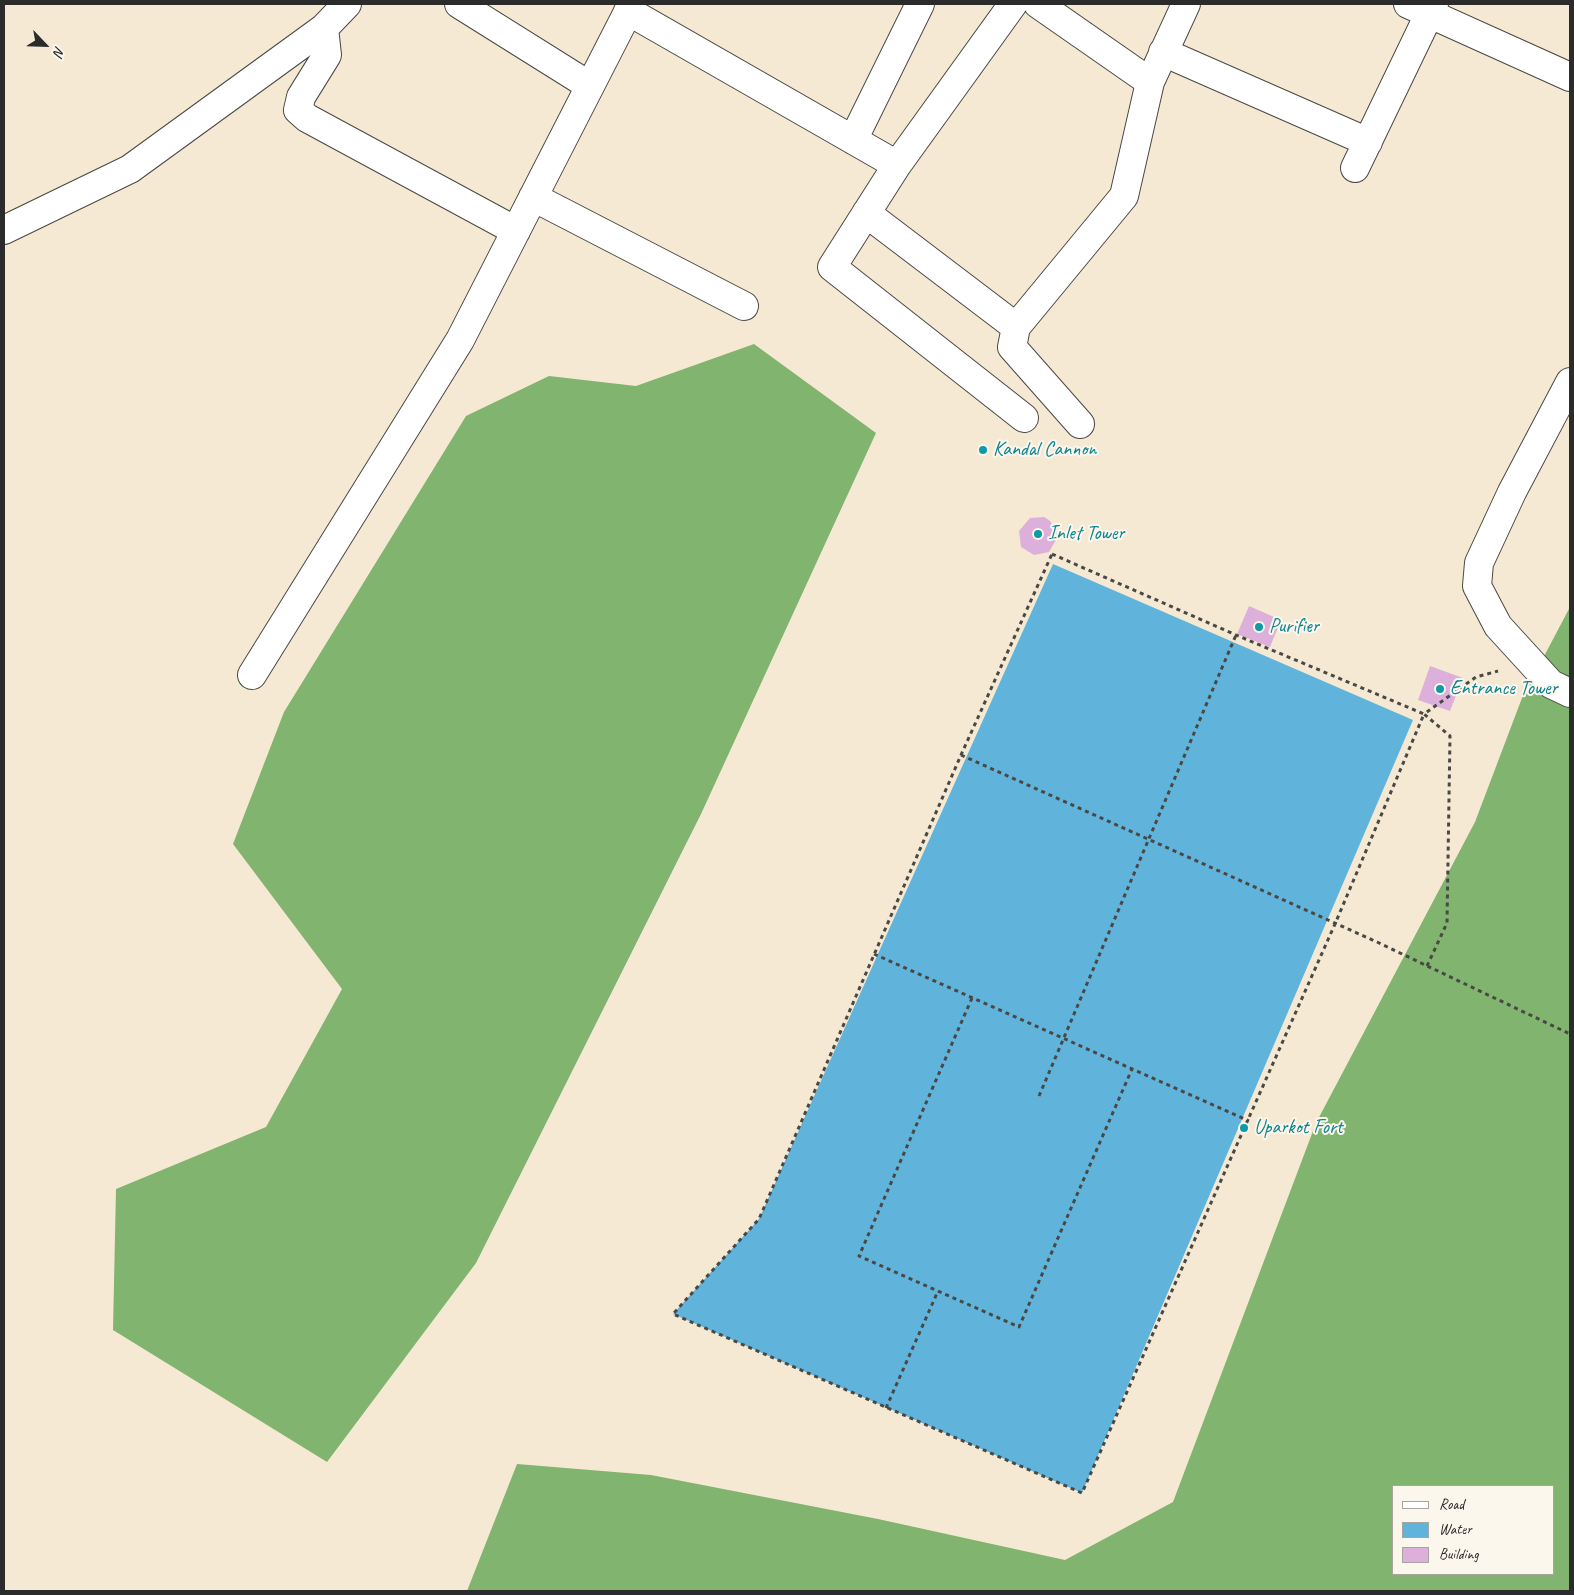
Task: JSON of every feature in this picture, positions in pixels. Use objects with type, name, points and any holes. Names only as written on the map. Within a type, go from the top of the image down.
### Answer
[{"type":"street","points":[[4,230],[130,169],[324,28],[347,4]]},
{"type":"street","points":[[459,4],[590,86]]},
{"type":"street","points":[[853,140],[920,4]]},
{"type":"street","points":[[1014,4],[897,165],[832,267],[1024,418]]},
{"type":"street","points":[[1038,4],[1150,82]]},
{"type":"street","points":[[1080,424],[1012,347],[1016,327],[1124,196],[1150,82],[1186,4]]},
{"type":"street","points":[[1355,168],[1368,142],[1424,7],[1570,77]]},
{"type":"street","points":[[252,675],[460,340],[630,8],[897,165]]},
{"type":"street","points":[[324,28],[327,55],[301,96],[298,110],[307,118],[516,231]]},
{"type":"street","points":[[1163,52],[1368,142]]},
{"type":"street","points":[[533,197],[744,306]]},
{"type":"street","points":[[866,213],[1016,327]]},
{"type":"street","points":[[1570,382],[1512,492],[1479,563],[1477,586],[1498,626],[1551,684],[1570,694]]},
{"type":"path","points":[[1427,966],[1448,923],[1450,736],[1424,714],[1236,635],[1052,554],[961,755],[759,1219],[673,1314],[1082,1493],[1249,1121],[1424,714],[1476,677]]},
{"type":"path","points":[[1039,1096],[1236,635]]},
{"type":"path","points":[[961,755],[1377,942],[1570,1034]]},
{"type":"path","points":[[874,954],[1249,1121]]},
{"type":"path","points":[[972,998],[858,1256],[1019,1327],[1132,1070]]},
{"type":"path","points":[[886,1408],[938,1291]]},
{"type":"green space","points":[[754,344],[876,433],[701,814],[476,1263],[327,1462],[113,1330],[116,1189],[266,1127],[342,989],[233,844],[284,712],[466,416],[549,376],[636,386]]},
{"type":"green space","points":[[1570,607],[1570,1591],[467,1591],[517,1464],[651,1475],[878,1519],[1065,1560],[1173,1502],[1316,1123],[1475,822],[1522,698]]},
{"type":"water","points":[[1053,564],[1413,720],[1082,1493],[673,1314],[759,1219]]},
{"type":"building","name":"Inlet Tower","points":[[1044,517],[1057,530],[1057,538],[1049,552],[1034,555],[1021,547],[1019,531],[1030,518]]},
{"type":"building","name":"Purifier","points":[[1249,606],[1281,620],[1270,647],[1237,634]]},
{"type":"building","name":"Entrance Tower","points":[[1430,666],[1463,678],[1450,711],[1418,700]]},
{"type":"place","name":"Kandal Cannon","points":[[983,450]]},
{"type":"place","name":"Inlet Tower","points":[[1038,534]]},
{"type":"place","name":"Purifier","points":[[1259,627]]},
{"type":"place","name":"Entrance Tower","points":[[1440,689]]},
{"type":"place","name":"Uparkot Fort","points":[[1244,1128]]}]
